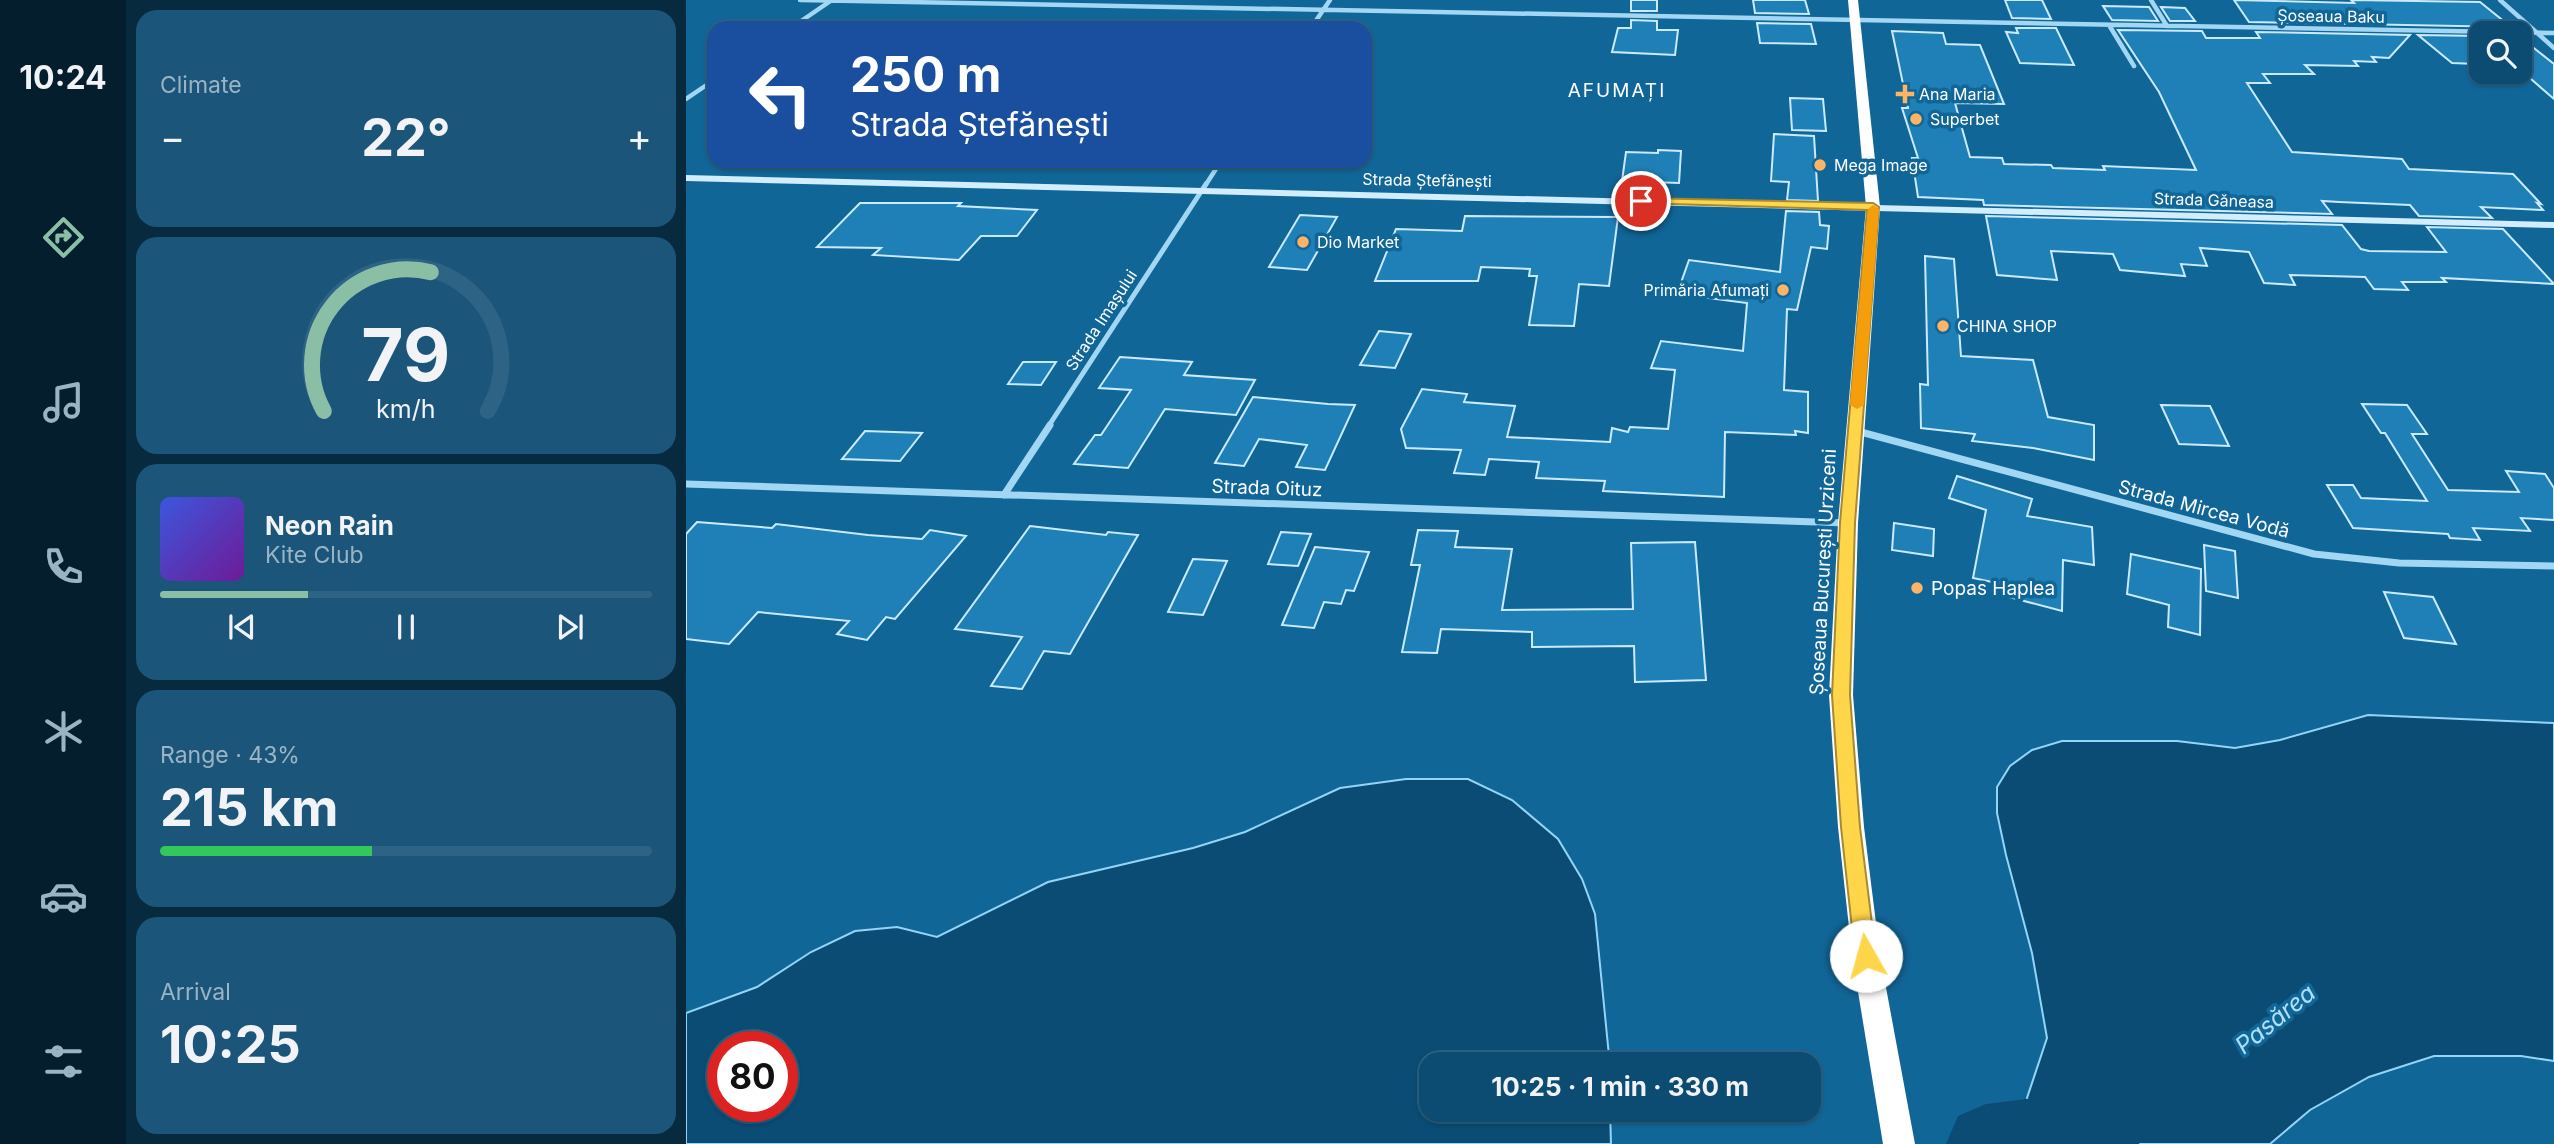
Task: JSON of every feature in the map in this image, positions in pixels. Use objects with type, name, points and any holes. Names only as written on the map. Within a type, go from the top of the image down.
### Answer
[{"type":"highway","name":"Șoseaua București Urziceni","points":[[1853,0],[1873,207],[1848,523],[1841,695],[1850,827],[1866,956],[1899,1144]]},
{"type":"main road","name":"Strada Ștefănești","points":[[686,178],[1873,207]]},
{"type":"main road","name":"Strada Găneasa","points":[[1873,207],[2554,225]]},
{"type":"street","name":"Șoseaua Baku","points":[[800,0],[2554,33]]},
{"type":"street","points":[[801,21],[832,0]]},
{"type":"street","points":[[1315,21],[1330,0]]},
{"type":"street","points":[[2151,0],[2167,26]]},
{"type":"street","points":[[2500,0],[2554,48]]},
{"type":"street","points":[[2109,25],[2134,66]]},
{"type":"street","points":[[686,99],[707,85]]},
{"type":"street","name":"Strada Imașului","points":[[1004,495],[1217,168]]},
{"type":"street","name":"Strada Mircea Vodă","points":[[1855,430],[2314,554],[2399,563],[2554,566]]},
{"type":"street","name":"Strada Oituz","points":[[686,484],[1848,523]]},
{"type":"water","points":[[2368,715],[2554,723],[2554,1061],[2521,1056],[2434,1056],[2369,1077],[2310,1110],[2270,1144],[2045,1144],[2027,1098],[2047,1038],[2032,953],[1997,813],[1997,787],[2010,766],[2032,750],[2062,741],[2177,741],[2235,748],[2280,740]]},
{"type":"water","points":[[1406,779],[1468,779],[1512,800],[1558,839],[1582,879],[1595,914],[1609,1052],[1419,1052],[1419,1122],[1610,1122],[1611,1144],[686,1144],[686,1013],[757,987],[811,952],[855,931],[897,927],[937,937],[1048,882],[1193,848],[1245,832],[1340,788]]},
{"type":"building","points":[[1631,0],[1657,0],[1657,11],[1631,11]]},
{"type":"building","points":[[1753,0],[1805,0],[1809,14],[1755,13]]},
{"type":"building","points":[[2005,0],[2042,0],[2051,19],[2012,18]]},
{"type":"building","points":[[2234,0],[2480,2],[2504,21],[2469,21],[2469,26],[2249,22]]},
{"type":"building","points":[[2103,6],[2149,7],[2158,21],[2112,20]]},
{"type":"building","points":[[2161,7],[2185,8],[2195,21],[2170,21]]},
{"type":"building","points":[[1631,20],[1657,21],[1657,30],[1678,30],[1675,55],[1612,52],[1618,28],[1631,28]]},
{"type":"building","points":[[1757,23],[1811,24],[1816,44],[1760,43]]},
{"type":"building","points":[[2016,28],[2056,28],[2074,65],[2020,63],[2006,32],[2018,33]]},
{"type":"building","points":[[2118,30],[2202,31],[2206,38],[2260,38],[2256,32],[2410,35],[2389,58],[2372,57],[2376,62],[2354,61],[2358,66],[2305,65],[2314,74],[2263,74],[2270,83],[2247,83],[2292,152],[2402,159],[2409,169],[2513,174],[2541,204],[2537,203],[2543,210],[2481,207],[2492,218],[2419,216],[2410,205],[2322,201],[2332,214],[1984,205],[1983,200],[1918,197],[1912,158],[1918,158],[1902,108],[1908,108],[1892,31],[1943,33],[1946,44],[1980,45],[2004,104],[1955,103],[1970,157],[2002,158],[2004,164],[2051,165],[2053,168],[2105,170],[2103,166],[2196,170],[2159,92]]},
{"type":"building","points":[[2418,35],[2469,36],[2469,64],[2452,63]]},
{"type":"building","points":[[2532,47],[2554,64],[2554,99],[2532,80]]},
{"type":"building","points":[[1790,98],[1823,99],[1826,131],[1792,130]]},
{"type":"building","points":[[1774,134],[1814,136],[1818,201],[1787,200],[1789,182],[1771,181]]},
{"type":"building","points":[[1658,150],[1681,151],[1679,183],[1622,181],[1626,152],[1658,153]]},
{"type":"building","points":[[860,203],[961,203],[958,206],[1037,210],[1017,236],[981,236],[959,260],[873,255],[881,248],[817,247]]},
{"type":"building","points":[[1786,211],[1819,212],[1820,225],[1829,226],[1827,249],[1811,247],[1797,310],[1787,309],[1784,390],[1808,392],[1808,433],[1795,431],[1796,435],[1725,432],[1724,497],[1603,491],[1605,481],[1536,478],[1539,462],[1489,459],[1485,475],[1454,473],[1461,450],[1406,448],[1401,429],[1422,389],[1467,394],[1464,402],[1515,406],[1507,437],[1610,442],[1612,428],[1628,432],[1630,427],[1668,429],[1675,370],[1651,368],[1661,341],[1743,351],[1747,303],[1677,294],[1689,260],[1780,272]]},
{"type":"building","name":"Dio Market","points":[[1300,215],[1337,217],[1307,270],[1269,267]]},
{"type":"building","points":[[1465,216],[1618,217],[1609,286],[1579,284],[1574,326],[1529,325],[1537,276],[1529,276],[1530,269],[1481,267],[1478,281],[1375,281],[1396,229],[1462,231]]},
{"type":"building","points":[[1986,216],[2342,225],[2361,249],[2369,251],[2446,252],[2427,227],[2503,229],[2554,284],[2442,278],[2446,282],[2402,282],[2408,290],[2374,289],[2365,277],[2290,275],[2295,285],[2264,283],[2249,252],[2200,248],[2207,266],[2181,264],[2185,276],[2120,270],[2113,254],[2051,251],[2057,280],[1997,275]]},
{"type":"building","points":[[1925,256],[1954,259],[1961,356],[2033,360],[2048,417],[2094,425],[2094,460],[2033,448],[1972,441],[1975,434],[1921,428],[1920,384],[1928,385]]},
{"type":"building","points":[[1379,331],[1411,334],[1395,368],[1360,365]]},
{"type":"building","points":[[1120,357],[1192,362],[1184,375],[1255,380],[1236,415],[1165,409],[1128,468],[1074,464],[1095,435],[1101,435],[1131,390],[1099,388]]},
{"type":"building","points":[[1023,362],[1056,362],[1041,385],[1008,384]]},
{"type":"building","points":[[1253,397],[1355,405],[1325,470],[1296,467],[1307,445],[1259,439],[1244,466],[1215,463]]},
{"type":"building","points":[[2362,404],[2407,405],[2427,434],[2412,434],[2448,490],[2519,492],[2506,471],[2545,474],[2554,488],[2554,520],[2521,518],[2530,531],[2473,528],[2480,540],[2450,538],[2448,534],[2353,528],[2327,485],[2353,485],[2361,498],[2427,501],[2385,433],[2381,433]]},
{"type":"building","points":[[2161,405],[2210,406],[2229,446],[2179,444]]},
{"type":"building","points":[[865,431],[922,433],[900,461],[842,459]]},
{"type":"building","points":[[1957,476],[2032,499],[2027,516],[2092,527],[2094,565],[2063,560],[2062,611],[2009,597],[2011,586],[1973,578],[1986,510],[1949,498]]},
{"type":"building","points":[[697,522],[772,528],[776,524],[922,539],[930,530],[966,536],[895,619],[886,617],[867,640],[837,634],[849,621],[758,612],[729,644],[686,639],[686,534]]},
{"type":"building","points":[[1894,523],[1934,529],[1933,556],[1892,550]]},
{"type":"building","points":[[1030,526],[1106,535],[1108,532],[1138,535],[1070,654],[1044,651],[1022,689],[991,686],[1022,637],[955,629]]},
{"type":"building","points":[[1418,530],[1458,531],[1455,547],[1512,549],[1502,610],[1633,609],[1631,543],[1695,542],[1706,680],[1635,682],[1634,646],[1532,647],[1532,632],[1441,629],[1437,653],[1402,652],[1420,565],[1411,565]]},
{"type":"building","points":[[1281,532],[1311,534],[1298,566],[1268,564]]},
{"type":"building","points":[[2204,545],[2235,551],[2238,598],[2206,591]]},
{"type":"building","points":[[1315,547],[1369,552],[1354,591],[1346,590],[1341,604],[1324,602],[1314,628],[1282,625]]},
{"type":"building","points":[[2131,554],[2201,569],[2200,635],[2168,627],[2169,605],[2127,594]]},
{"type":"building","points":[[1193,559],[1227,561],[1203,615],[1168,612]]},
{"type":"building","points":[[2384,592],[2433,597],[2456,644],[2404,638]]},
{"type":"waterway","name":"Pasărea","points":[[1986,1144],[2042,1137],[2114,1115]]},
{"type":"slow traffic","points":[[1857,405],[1873,209]]},
{"type":"place","name":"Ana Maria","points":[[1905,94]]},
{"type":"place","name":"Superbet","points":[[1916,119]]},
{"type":"place","name":"Mega Image","points":[[1820,165]]},
{"type":"place","name":"Dio Market","points":[[1303,242]]},
{"type":"place","name":"Primăria Afumați","points":[[1783,290]]},
{"type":"place","name":"CHINA SHOP","points":[[1943,326]]},
{"type":"place","name":"Popas Haplea","points":[[1917,588]]},
{"type":"district","name":"AFUMAȚI","points":[[1617,90]]},
{"type":"route","points":[[1641,201],[1873,207],[1843,599],[1841,695],[1850,827],[1866,956]]}]
